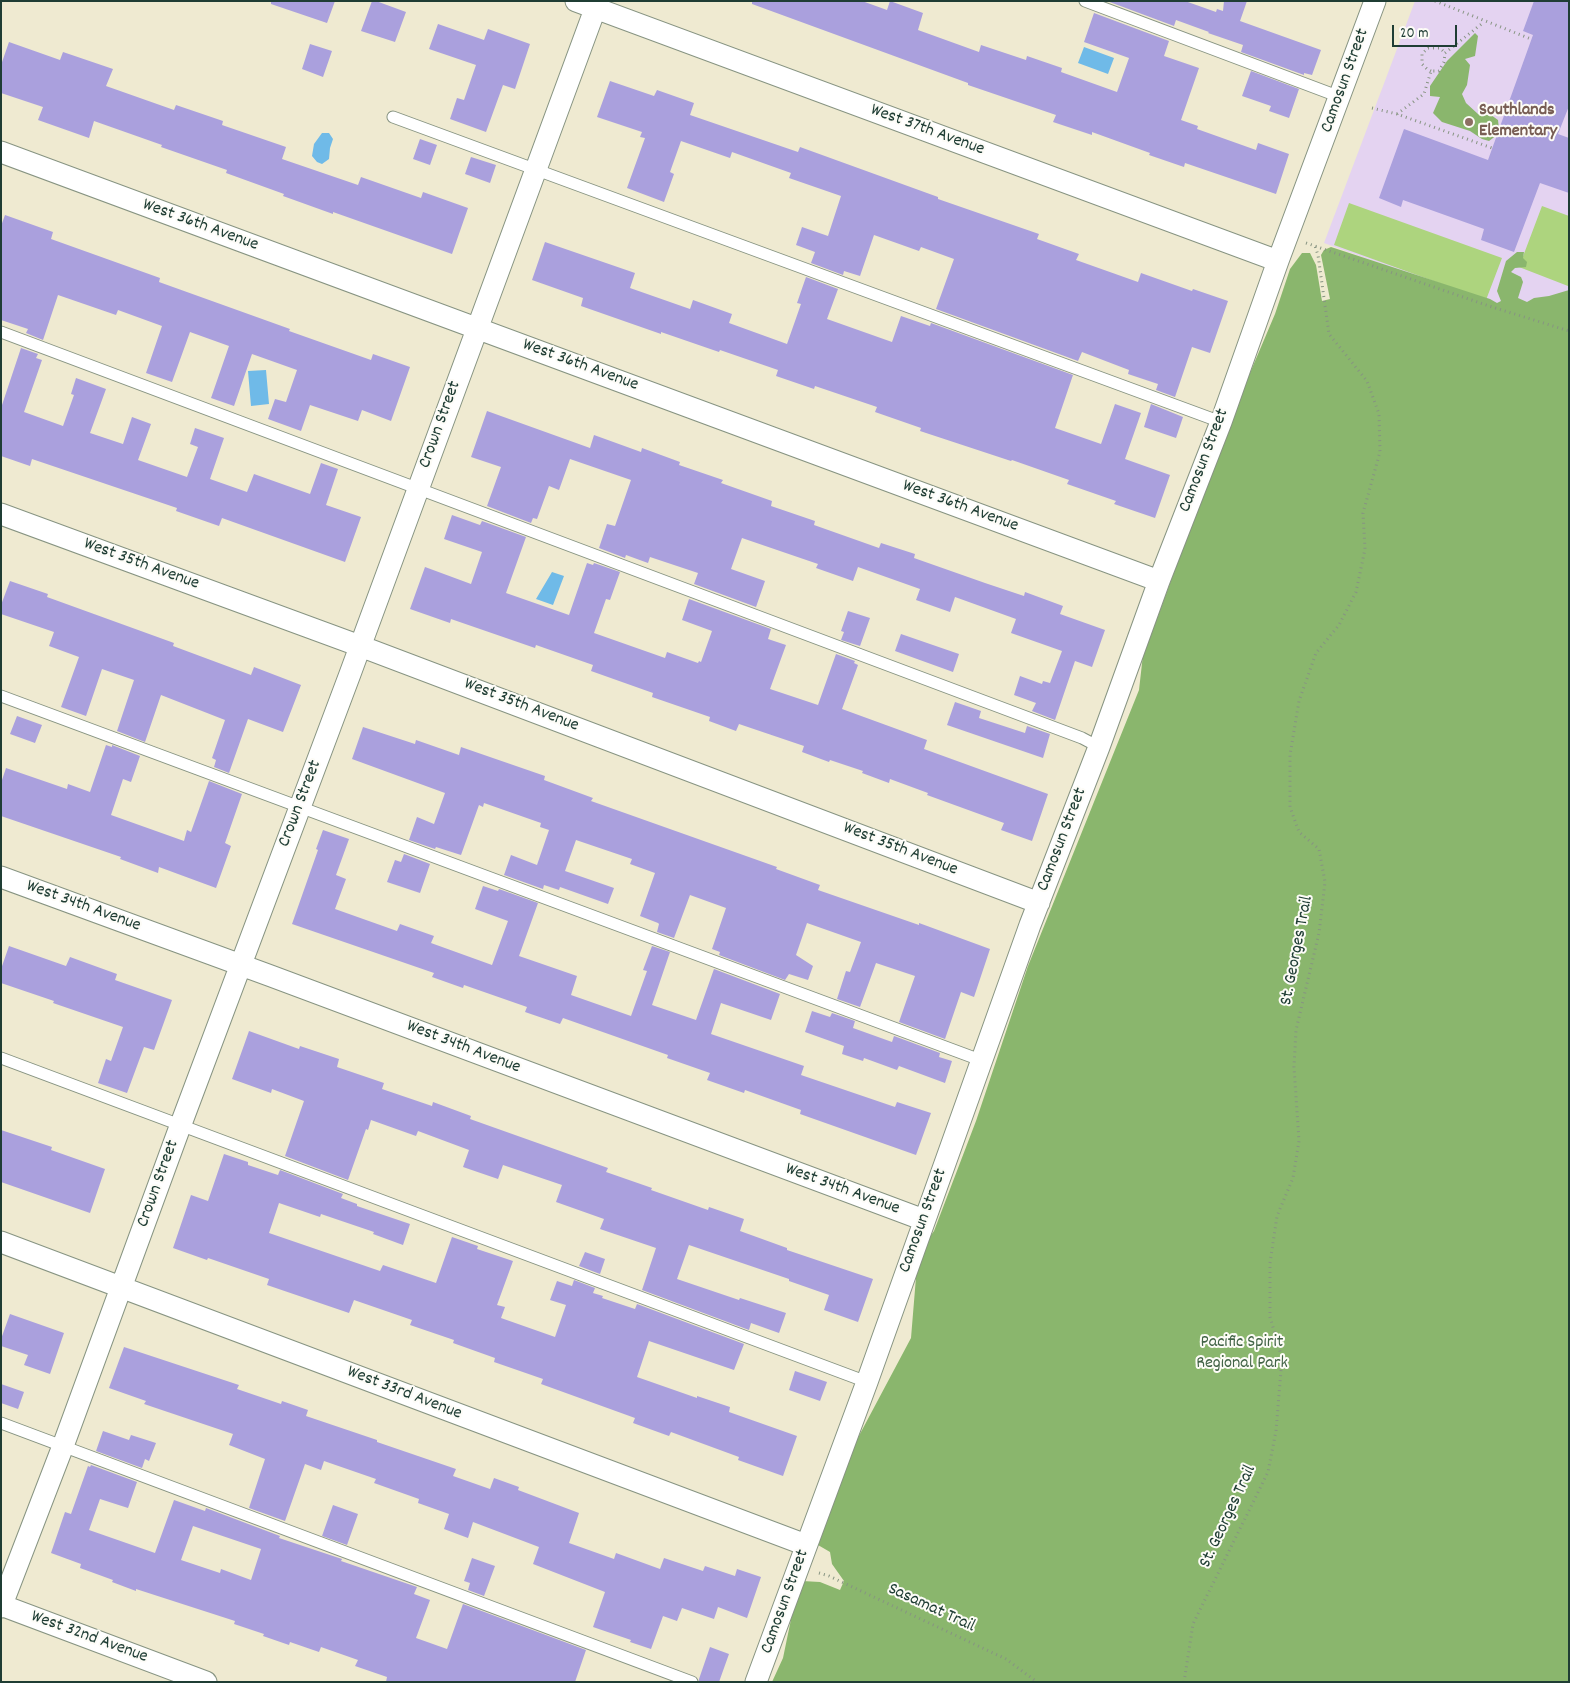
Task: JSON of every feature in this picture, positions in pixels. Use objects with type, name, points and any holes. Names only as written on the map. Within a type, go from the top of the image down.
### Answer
[{"type":"street","name":"Camosun Street","points":[[756,1682],[983,1061],[1039,902],[1099,747],[1159,581],[1221,422],[1278,261],[1375,1]]},
{"type":"street","name":"Crown Street","points":[[1,1606],[63,1446],[536,169],[589,4]]},
{"type":"street","name":"West 37th Avenue","points":[[589,4],[1278,261]]},
{"type":"street","name":"West 36th Avenue","points":[[1,152],[1159,581]]},
{"type":"street","name":"West 35th Avenue","points":[[1,514],[360,646],[1039,902]]},
{"type":"street","name":"West 34th Avenue","points":[[1,877],[924,1220]]},
{"type":"street","name":"West 33rd Avenue","points":[[1,1242],[806,1545]]},
{"type":"street","name":"West 32nd Avenue","points":[[1,1606],[206,1682]]},
{"type":"lane","points":[[1085,1],[1340,97]]},
{"type":"lane","points":[[393,117],[1221,422]]},
{"type":"lane","points":[[1,332],[1073,734],[1099,747]]},
{"type":"lane","points":[[1,696],[983,1061]]},
{"type":"lane","points":[[1,1058],[866,1382]]},
{"type":"lane","points":[[1,1423],[692,1682]]},
{"type":"path","points":[[1435,1],[1531,39]]},
{"type":"path","points":[[1445,53],[1440,48],[1428,48],[1422,54],[1422,64],[1427,70],[1438,71],[1444,62],[1445,53],[1484,22]]},
{"type":"path","points":[[1397,114],[1424,94],[1431,71]]},
{"type":"path","points":[[1372,108],[1397,114],[1492,148]]},
{"type":"path","points":[[1287,238],[1489,306],[1569,330]]},
{"type":"path","name":"St. Georges Trail","points":[[1184,1682],[1193,1624],[1268,1472],[1276,1431],[1282,1358],[1270,1317],[1270,1263],[1277,1216],[1293,1178],[1299,1141],[1294,1067],[1296,1030],[1319,932],[1325,882],[1319,850],[1299,832],[1290,807],[1290,756],[1299,701],[1316,653],[1339,625],[1356,592],[1365,549],[1363,514],[1380,452],[1379,414],[1367,381],[1329,334],[1318,255],[1315,246]]},
{"type":"path","name":"Sasamat Trail","points":[[816,1572],[829,1576],[1006,1659],[1037,1682]]},
{"type":"shaded area","name":"Southlands Elementary","points":[[1415,1],[1569,1],[1569,332],[1324,243]]},
{"type":"green space","points":[[1475,33],[1478,36],[1475,56],[1465,59],[1470,65],[1467,85],[1462,94],[1466,103],[1478,114],[1491,115],[1498,120],[1499,129],[1497,135],[1489,141],[1470,131],[1442,122],[1433,113],[1440,97],[1430,96],[1430,86],[1447,61]]},
{"type":"green space","points":[[1349,203],[1502,258],[1486,300],[1334,245]]},
{"type":"green space","points":[[1542,206],[1569,216],[1568,286],[1519,267]]},
{"type":"green space","name":"Pacific Spirit Regional Park","points":[[1331,247],[1490,299],[1497,303],[1501,301],[1497,291],[1506,261],[1517,252],[1524,252],[1523,258],[1527,262],[1526,267],[1515,268],[1511,272],[1521,277],[1523,282],[1518,298],[1527,302],[1534,298],[1569,290],[1569,1682],[772,1682],[783,1658],[795,1600],[802,1581],[820,1582],[840,1590],[844,1581],[832,1564],[830,1552],[818,1545],[853,1447],[911,1338],[918,1253],[934,1231],[976,1121],[1028,966],[1139,690],[1145,637],[1158,616],[1205,479],[1275,314],[1290,269],[1302,253],[1310,253],[1316,265],[1322,301],[1330,299],[1321,255],[1324,250]]},
{"type":"water","points":[[1084,47],[1114,58],[1108,74],[1078,63]]},
{"type":"water","points":[[322,133],[329,133],[333,139],[329,159],[322,164],[317,162],[312,156],[314,144]]},
{"type":"water","points":[[266,370],[269,404],[251,406],[248,371]]},
{"type":"water","points":[[552,572],[564,576],[553,605],[536,599]]},
{"type":"building","points":[[271,1],[335,1],[327,23],[271,4]]},
{"type":"building","points":[[372,1],[406,12],[395,42],[361,31]]},
{"type":"building","points":[[752,1],[862,1],[887,10],[890,1],[923,13],[918,30],[979,52],[981,45],[1026,60],[1027,56],[1062,68],[1061,72],[1117,92],[1129,58],[1084,42],[1094,13],[1169,41],[1164,56],[1199,68],[1181,120],[1198,126],[1197,129],[1256,150],[1258,143],[1289,154],[1276,194],[1185,163],[1184,167],[1092,132],[1092,135],[1053,122],[1056,115],[968,85],[968,83],[752,4]]},
{"type":"building","points":[[1107,1],[1185,1],[1216,12],[1217,9],[1223,11],[1224,1],[1247,1],[1240,21],[1321,50],[1312,75],[1304,73],[1304,75],[1241,52],[1243,45],[1209,32],[1176,20],[1174,26]]},
{"type":"building","points":[[1534,1],[1569,1],[1569,106],[1558,134],[1569,138],[1569,193],[1540,183],[1514,252],[1481,240],[1484,229],[1403,200],[1401,207],[1379,198],[1404,129],[1488,160],[1533,35],[1523,31]]},
{"type":"building","points":[[438,24],[484,40],[488,29],[530,44],[515,89],[503,85],[486,132],[450,119],[457,98],[464,100],[476,65],[429,49]]},
{"type":"building","points":[[9,42],[60,60],[63,52],[113,69],[106,86],[174,110],[176,105],[223,121],[222,125],[286,147],[282,159],[358,185],[361,177],[421,198],[423,192],[468,208],[452,254],[283,196],[284,194],[226,173],[227,170],[94,121],[89,138],[38,120],[43,107],[1,93],[1,65]]},
{"type":"building","points":[[310,44],[332,51],[323,77],[302,69]]},
{"type":"building","points":[[1251,71],[1299,89],[1289,118],[1269,111],[1271,106],[1242,96]]},
{"type":"building","points":[[610,81],[654,96],[657,90],[694,103],[690,115],[798,152],[800,147],[938,197],[938,199],[1039,234],[1037,239],[1079,254],[1076,260],[1138,282],[1141,273],[1192,291],[1193,289],[1228,301],[1210,353],[1192,347],[1175,397],[1156,390],[1158,384],[1128,374],[1129,370],[1082,352],[1078,361],[936,309],[954,259],[921,247],[919,251],[874,235],[860,276],[844,271],[843,275],[811,263],[815,252],[796,245],[802,227],[828,236],[841,196],[789,178],[791,173],[732,152],[730,158],[681,141],[670,172],[674,174],[664,202],[627,188],[645,138],[640,137],[642,132],[597,117]]},
{"type":"building","points":[[420,139],[437,145],[430,165],[413,159]]},
{"type":"building","points":[[471,157],[496,165],[490,183],[465,174]]},
{"type":"building","points":[[5,215],[53,232],[51,239],[160,278],[159,282],[290,329],[289,331],[371,360],[373,354],[410,367],[391,421],[362,410],[358,421],[310,405],[301,431],[268,419],[275,399],[286,402],[297,370],[252,354],[234,406],[211,398],[229,346],[190,332],[172,382],[146,373],[162,326],[118,310],[116,315],[58,295],[43,340],[26,333],[28,329],[1,320],[1,226]]},
{"type":"building","points":[[545,242],[635,273],[630,288],[690,309],[693,300],[732,314],[729,323],[787,344],[801,304],[797,303],[806,277],[838,289],[827,319],[892,342],[901,316],[930,326],[931,323],[1073,375],[1055,428],[1101,444],[1115,404],[1141,413],[1125,459],[1170,475],[1155,518],[1114,504],[1116,501],[1067,484],[1069,480],[920,431],[921,428],[875,412],[877,407],[815,386],[814,389],[776,376],[778,370],[720,350],[719,352],[661,332],[661,334],[581,306],[583,298],[532,280]]},
{"type":"building","points":[[21,348],[38,354],[36,358],[42,360],[24,412],[63,426],[74,395],[71,394],[76,378],[106,389],[90,433],[123,444],[132,417],[151,424],[138,460],[187,477],[198,447],[190,444],[195,428],[224,438],[210,479],[247,492],[254,474],[310,494],[321,463],[338,469],[326,505],[361,517],[345,562],[222,518],[219,526],[176,511],[177,508],[32,459],[30,466],[1,456],[1,408]]},
{"type":"building","points":[[1151,404],[1183,417],[1176,438],[1144,427]]},
{"type":"building","points":[[487,411],[590,448],[594,435],[641,452],[642,448],[680,462],[679,465],[723,480],[721,483],[772,501],[771,506],[815,521],[814,525],[879,548],[881,543],[915,554],[914,558],[985,583],[1024,596],[1025,592],[1063,606],[1060,614],[1105,630],[1092,667],[1075,661],[1055,720],[1032,711],[1036,703],[1014,695],[1020,676],[1042,684],[1043,681],[1050,683],[1062,651],[1011,633],[1016,619],[955,597],[950,612],[916,600],[920,589],[858,567],[853,581],[816,568],[818,564],[742,538],[731,569],[765,581],[756,607],[694,584],[698,573],[650,557],[648,563],[626,555],[625,558],[599,548],[607,524],[615,526],[631,480],[570,459],[559,490],[549,486],[537,519],[533,518],[531,523],[487,506],[501,467],[471,457]]},
{"type":"building","points":[[452,515],[480,525],[482,521],[526,537],[506,593],[569,615],[587,563],[593,565],[594,563],[620,572],[610,600],[606,599],[594,633],[665,658],[667,652],[698,663],[699,661],[701,662],[712,631],[682,620],[689,599],[771,629],[768,639],[786,645],[770,689],[818,705],[836,654],[855,661],[854,663],[858,665],[842,709],[927,740],[924,749],[1048,794],[1032,841],[1001,830],[1004,823],[927,795],[928,793],[890,779],[889,783],[862,773],[863,771],[830,760],[829,762],[802,752],[804,746],[739,724],[736,731],[709,721],[710,717],[652,697],[653,693],[591,671],[593,665],[536,645],[535,648],[451,619],[450,623],[410,609],[425,567],[471,584],[482,552],[444,539]]},
{"type":"building","points":[[10,581],[48,594],[47,597],[174,643],[173,646],[251,675],[254,667],[301,685],[283,732],[248,719],[229,773],[214,767],[216,760],[212,758],[225,720],[161,695],[145,742],[117,731],[134,680],[102,669],[86,716],[61,707],[79,657],[49,646],[54,632],[1,614],[1,605]]},
{"type":"building","points":[[848,611],[870,618],[860,646],[841,640],[844,632],[841,631]]},
{"type":"building","points":[[901,634],[959,654],[953,672],[895,651]]},
{"type":"building","points":[[955,702],[981,711],[979,718],[1025,733],[1027,726],[1050,734],[1043,758],[947,725]]},
{"type":"building","points":[[17,716],[42,725],[35,743],[10,734]]},
{"type":"building","points":[[363,727],[415,744],[416,740],[459,755],[461,747],[545,776],[544,780],[593,798],[591,801],[777,867],[776,869],[820,885],[818,890],[919,925],[919,923],[990,949],[974,997],[961,992],[945,1039],[899,1022],[915,976],[876,963],[860,1007],[837,999],[846,971],[850,972],[861,942],[807,923],[796,955],[813,966],[808,980],[789,974],[785,980],[719,955],[720,952],[712,949],[726,908],[690,895],[674,938],[657,932],[658,923],[640,916],[655,873],[630,864],[632,859],[576,840],[565,871],[614,888],[608,904],[560,887],[559,890],[544,885],[543,889],[504,875],[511,855],[537,865],[549,830],[540,827],[541,823],[484,803],[483,807],[479,805],[461,855],[409,840],[417,817],[434,824],[445,793],[352,759]]},
{"type":"building","points":[[106,745],[112,747],[112,745],[140,756],[131,782],[123,779],[111,815],[184,841],[187,830],[191,832],[209,781],[242,794],[225,843],[231,846],[216,888],[159,867],[158,873],[120,859],[121,857],[1,816],[1,783],[6,768],[67,789],[68,784],[90,792]]},
{"type":"building","points":[[323,830],[349,839],[336,875],[346,879],[335,909],[397,931],[400,924],[434,936],[431,943],[492,965],[508,921],[475,909],[483,886],[498,891],[499,889],[538,903],[519,956],[577,976],[571,995],[631,1016],[647,971],[643,970],[652,946],[670,952],[652,1005],[696,1020],[714,969],[780,994],[771,1020],[721,1003],[711,1034],[804,1066],[801,1075],[895,1107],[897,1102],[931,1113],[916,1155],[800,1114],[801,1110],[745,1090],[744,1093],[707,1080],[710,1073],[667,1058],[668,1055],[563,1018],[560,1024],[525,1012],[527,1007],[464,985],[463,988],[432,977],[434,973],[292,924],[318,850],[316,849]]},
{"type":"building","points":[[404,854],[430,864],[420,893],[387,882],[395,860],[401,862]]},
{"type":"building","points":[[9,946],[66,966],[70,957],[117,974],[115,980],[172,1000],[154,1050],[144,1047],[127,1093],[98,1083],[106,1059],[111,1061],[123,1027],[1,983],[1,969]]},
{"type":"building","points":[[812,1011],[830,1017],[832,1013],[855,1021],[853,1028],[892,1042],[894,1036],[940,1053],[939,1057],[952,1061],[945,1083],[899,1066],[897,1070],[864,1058],[863,1061],[842,1054],[844,1046],[805,1032]]},
{"type":"building","points":[[249,1031],[299,1049],[300,1046],[339,1059],[337,1067],[384,1083],[382,1089],[432,1106],[433,1102],[471,1116],[470,1119],[608,1168],[606,1172],[652,1188],[651,1190],[708,1210],[709,1207],[744,1219],[740,1231],[787,1248],[787,1250],[873,1279],[858,1322],[824,1310],[829,1295],[789,1281],[789,1279],[689,1245],[677,1279],[739,1300],[740,1298],[786,1313],[779,1333],[751,1323],[749,1330],[642,1290],[656,1248],[600,1229],[604,1219],[556,1202],[562,1185],[503,1165],[498,1179],[463,1167],[469,1150],[418,1131],[416,1136],[371,1120],[348,1180],[285,1156],[304,1101],[272,1089],[271,1093],[232,1079]]},
{"type":"building","points":[[1,1130],[52,1147],[51,1150],[105,1169],[90,1213],[1,1182]]},
{"type":"building","points":[[224,1154],[248,1162],[248,1165],[278,1175],[280,1170],[343,1194],[341,1198],[357,1204],[357,1206],[410,1224],[403,1245],[373,1234],[374,1232],[321,1214],[320,1217],[279,1203],[269,1233],[380,1271],[383,1265],[436,1283],[452,1237],[478,1246],[477,1249],[513,1261],[497,1305],[505,1307],[501,1318],[555,1337],[566,1305],[550,1300],[557,1281],[572,1286],[574,1280],[595,1288],[593,1293],[603,1296],[602,1298],[635,1309],[637,1304],[744,1344],[734,1370],[649,1341],[637,1377],[697,1398],[697,1396],[730,1407],[729,1412],[797,1436],[783,1476],[738,1460],[739,1457],[671,1432],[669,1436],[633,1423],[635,1418],[541,1384],[543,1379],[494,1362],[495,1358],[453,1343],[454,1340],[410,1325],[412,1320],[354,1300],[349,1313],[267,1285],[269,1279],[173,1248],[191,1195],[208,1201]]},
{"type":"building","points":[[585,1252],[605,1259],[600,1274],[579,1266]]},
{"type":"building","points":[[10,1314],[64,1333],[50,1374],[24,1365],[28,1355],[1,1346],[1,1339]]},
{"type":"building","points":[[124,1347],[239,1385],[237,1389],[281,1404],[282,1401],[308,1410],[306,1416],[456,1469],[453,1476],[490,1489],[494,1478],[519,1487],[518,1490],[579,1513],[569,1543],[614,1559],[616,1553],[660,1569],[664,1558],[703,1571],[705,1566],[735,1576],[737,1569],[761,1577],[747,1618],[718,1607],[714,1619],[682,1608],[677,1621],[663,1616],[651,1649],[630,1642],[631,1640],[593,1627],[605,1592],[533,1564],[539,1547],[473,1522],[468,1538],[444,1529],[449,1514],[418,1503],[419,1499],[374,1483],[376,1479],[324,1461],[321,1470],[305,1464],[285,1521],[249,1508],[265,1459],[229,1445],[233,1434],[144,1404],[146,1401],[109,1388]]},
{"type":"building","points":[[795,1371],[827,1382],[820,1401],[789,1390]]},
{"type":"building","points":[[1,1384],[24,1392],[18,1409],[1,1403]]},
{"type":"building","points":[[103,1431],[129,1440],[131,1435],[156,1443],[149,1461],[145,1459],[142,1468],[96,1451]]},
{"type":"building","points":[[91,1465],[137,1482],[128,1508],[100,1499],[89,1530],[155,1553],[174,1500],[205,1511],[206,1508],[280,1536],[279,1538],[417,1587],[414,1594],[430,1600],[416,1638],[447,1649],[463,1604],[586,1650],[575,1682],[386,1682],[387,1677],[355,1666],[358,1660],[321,1647],[319,1652],[290,1642],[289,1645],[234,1624],[235,1621],[136,1589],[136,1591],[80,1568],[81,1564],[51,1553],[65,1512],[71,1514],[88,1466],[90,1467]],"holes":[[[193,1526],[261,1549],[251,1580],[221,1569],[220,1573],[181,1560]]]},
{"type":"building","points":[[333,1505],[358,1514],[347,1545],[322,1536]]},
{"type":"building","points":[[472,1558],[495,1566],[484,1596],[468,1590],[470,1583],[464,1581]]},
{"type":"building","points":[[710,1647],[729,1654],[719,1682],[699,1682],[699,1679]]},
{"type":"place","name":"Southlands Elementary","points":[[1469,122]]}]
